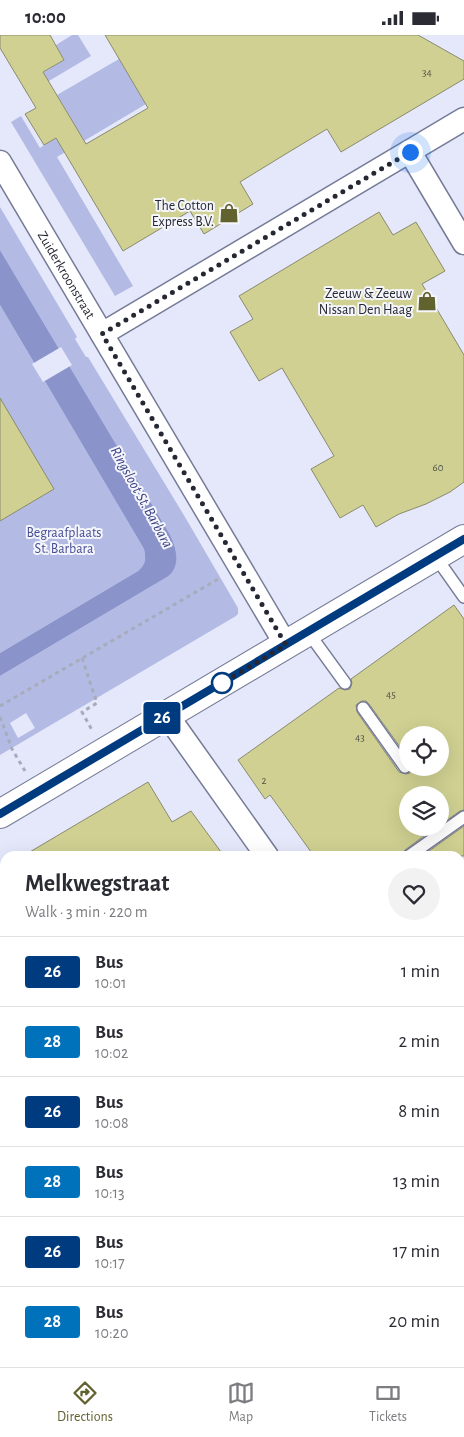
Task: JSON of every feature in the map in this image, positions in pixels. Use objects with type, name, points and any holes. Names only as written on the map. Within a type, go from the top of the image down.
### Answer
[{"type":"street","points":[[102,334],[464,119]]},
{"type":"street","points":[[410,152],[464,243]]},
{"type":"street","name":"Zuiderkroonstraat","points":[[0,162],[240,567],[297,638]]},
{"type":"street","points":[[0,814],[464,539]]},
{"type":"street","points":[[167,715],[263,851]]},
{"type":"lane","points":[[435,556],[464,597]]},
{"type":"lane","points":[[297,638],[345,683]]},
{"type":"lane","points":[[363,708],[399,759]]},
{"type":"lane","points":[[416,851],[464,817]]},
{"type":"path","points":[[0,706],[240,567]]},
{"type":"path","points":[[82,658],[97,703],[82,712],[105,752]]},
{"type":"path","points":[[0,717],[12,749]]},
{"type":"green space","points":[[72,35],[78,35],[91,56],[27,94],[22,85],[64,60],[56,45]]},
{"type":"green space","points":[[119,59],[146,104],[57,157],[133,286],[115,296],[11,122],[21,116],[40,148],[76,127],[57,95]]},
{"type":"green space","points":[[0,207],[77,337],[75,339],[86,357],[88,357],[185,517],[238,608],[238,614],[0,755],[0,676],[167,577],[169,533],[0,250]],"holes":[[[26,713],[35,728],[18,738],[10,723]]]},
{"type":"green space","name":"Begraafplaats St. Barbara","points":[[0,305],[144,549],[145,559],[143,566],[138,571],[0,653]]},
{"type":"water","name":"Ringsloot St. Barbara","points":[[0,250],[169,533],[174,544],[176,562],[172,573],[167,577],[0,676],[0,653],[138,571],[143,566],[145,559],[144,549],[0,305]]},
{"type":"pier","points":[[61,347],[72,365],[43,382],[32,364]]},
{"type":"building","points":[[0,35],[50,35],[64,60],[43,72],[86,144],[148,108],[105,35],[418,35],[464,61],[464,79],[341,152],[327,129],[240,182],[253,204],[204,234],[190,211],[123,251],[56,138],[44,145],[25,114],[36,108],[0,48]]},
{"type":"building","points":[[379,212],[393,235],[416,222],[445,271],[422,284],[464,355],[464,482],[450,492],[426,504],[399,514],[376,527],[363,505],[340,518],[311,469],[334,456],[282,368],[259,381],[230,332],[253,319],[239,296]]},
{"type":"building","points":[[0,398],[54,489],[0,521]]},
{"type":"building","points":[[454,605],[464,619],[464,810],[449,819],[449,786],[399,786],[399,836],[424,836],[404,851],[310,851],[270,795],[265,799],[238,760],[339,688],[350,689],[351,679]]},
{"type":"building","points":[[148,782],[172,822],[191,811],[220,851],[31,851]]},
{"type":"building","points":[[464,826],[464,851],[429,851]]},
{"type":"bus line","name":"26","points":[[0,814],[464,539]]},
{"type":"place","name":"The Cotton Express B.V.","points":[[229,213]]},
{"type":"place","name":"Zeeuw & Zeeuw Nissan Den Haag","points":[[427,301]]},
{"type":"route","points":[[222,683],[220,684],[286,645],[102,334],[410,152]]}]
